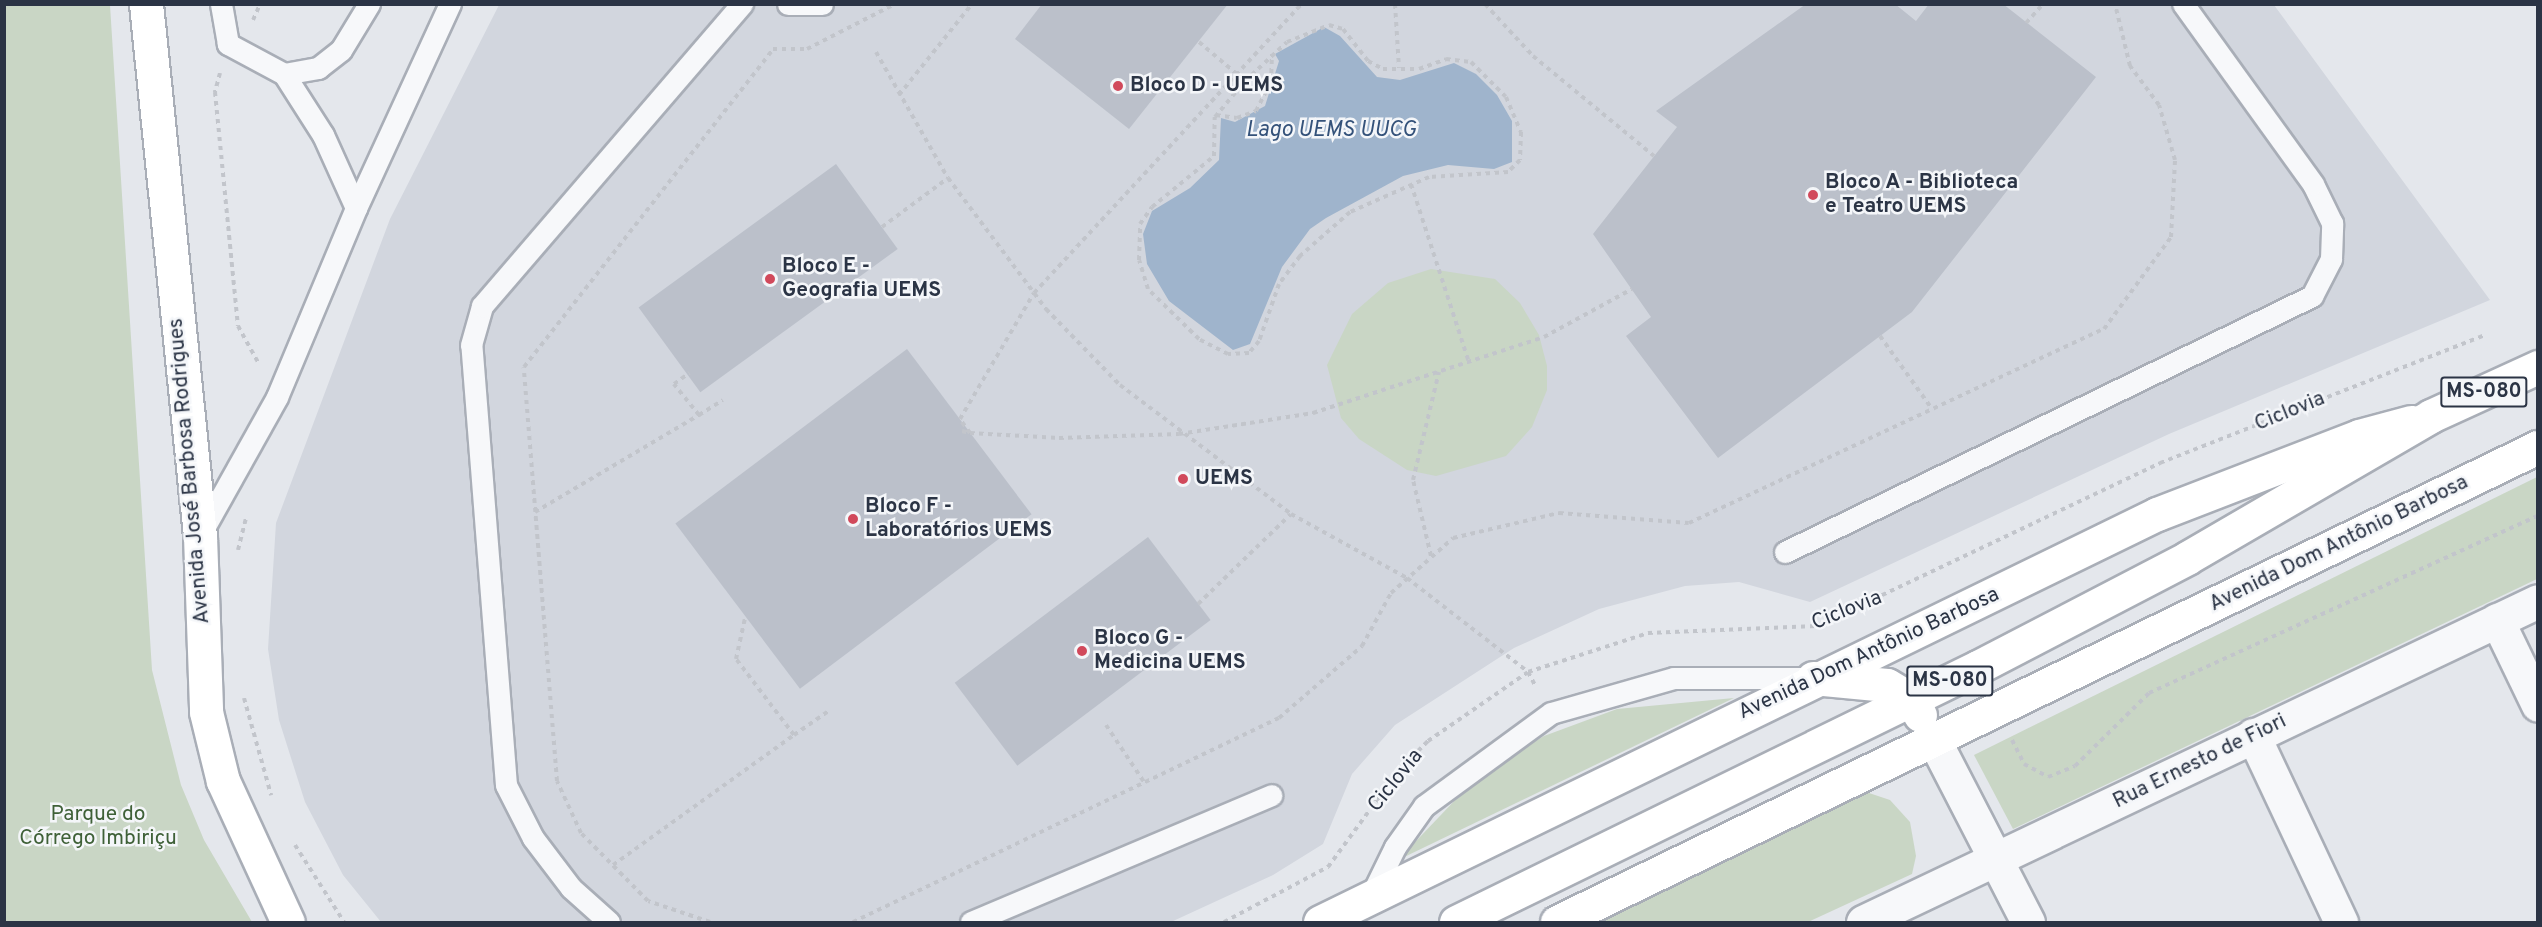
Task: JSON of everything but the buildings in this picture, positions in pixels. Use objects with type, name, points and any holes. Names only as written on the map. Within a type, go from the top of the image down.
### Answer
[{"type":"main road","name":"Avenida José Barbosa Rodrigues","points":[[146,4],[200,536],[206,712],[223,781],[288,922]]},
{"type":"main road","name":"Avenida Dom Antônio Barbosa","points":[[1456,922],[1912,700],[2187,558],[2431,416],[2538,366]]},
{"type":"main road","name":"Avenida Dom Antônio Barbosa","points":[[1320,922],[1813,678],[1953,616],[2157,514],[2359,436],[2431,416]]},
{"type":"main road","name":"Avenida Dom Antônio Barbosa","points":[[1557,922],[2538,447]]},
{"type":"main road","points":[[1813,678],[1860,679],[1887,685],[1912,700],[1934,740]]},
{"type":"street","name":"Rua Ernesto de Fiori","points":[[1863,922],[2000,860],[2253,735],[2538,601]]},
{"type":"street","points":[[2497,620],[2538,705]]},
{"type":"street","points":[[2253,735],[2341,922]]},
{"type":"street","points":[[1934,740],[2000,860],[2028,922]]},
{"type":"lane","points":[[220,4],[228,44],[284,74],[323,135],[356,208]]},
{"type":"lane","points":[[284,74],[318,68],[341,50],[369,4]]},
{"type":"lane","points":[[200,536],[277,397],[356,208],[450,4]]},
{"type":"lane","points":[[609,922],[571,888],[533,838],[506,785],[471,345],[482,306],[742,4]]},
{"type":"lane","points":[[788,4],[822,4]]},
{"type":"lane","points":[[1785,552],[2312,296],[2331,259],[2332,223],[2313,184],[2183,4]]},
{"type":"lane","points":[[1371,896],[1395,847],[1424,806],[1551,713],[1674,678],[1813,678]]},
{"type":"lane","points":[[971,922],[1271,795]]},
{"type":"path","points":[[710,922],[648,901],[581,833],[557,782],[524,366],[773,49],[807,49],[895,4]]},
{"type":"path","points":[[899,96],[972,4]]},
{"type":"path","points":[[970,433],[960,419],[1034,293],[1302,4]]},
{"type":"path","points":[[1395,4],[1399,68]]},
{"type":"path","points":[[1485,4],[1533,56],[1654,156]]},
{"type":"path","points":[[2026,23],[2043,4]]},
{"type":"path","points":[[853,922],[1279,718],[1362,646],[1391,593],[1452,538],[1559,513],[1689,523],[2104,330],[2171,237],[2175,160],[2159,105],[2130,66],[2115,4]]},
{"type":"path","points":[[1329,25],[1343,29],[1368,61],[1383,69],[1419,69],[1446,59],[1471,62],[1506,97],[1522,144],[1520,160],[1508,172],[1456,174],[1411,184],[1350,212],[1300,256],[1279,284],[1259,340],[1249,353],[1228,354],[1199,339],[1148,289],[1137,243],[1140,224],[1152,207],[1202,172],[1214,156],[1216,115],[1272,54],[1329,25]]},
{"type":"path","points":[[1199,42],[1245,81]]},
{"type":"path","points":[[876,52],[899,96],[948,178],[1034,293],[1120,385],[1179,434],[1291,514],[1407,578],[1528,672]]},
{"type":"path","points":[[1216,115],[1237,118],[1256,111],[1271,82],[1272,54]]},
{"type":"path","points":[[882,227],[948,178]]},
{"type":"path","points":[[1411,184],[1469,362]]},
{"type":"path","points":[[962,431],[1059,438],[1179,434],[1313,413],[1544,337],[1632,289]]},
{"type":"path","name":"Ciclovia","points":[[1224,922],[1328,867],[1400,770],[1428,741],[1528,672],[1648,633],[1817,626],[2160,463],[2485,335]]},
{"type":"path","points":[[1880,336],[1932,409]]},
{"type":"path","points":[[1431,556],[1413,480],[1438,372]]},
{"type":"path","points":[[689,373],[674,384],[699,415]]},
{"type":"path","points":[[535,512],[723,400]]},
{"type":"path","points":[[1197,604],[1291,514]]},
{"type":"path","points":[[745,618],[736,658],[794,735]]},
{"type":"path","points":[[613,865],[830,710]]},
{"type":"path","points":[[1106,725],[1144,782]]},
{"type":"shaded area","name":"UEMS","points":[[499,5],[2274,5],[2490,300],[2169,434],[1810,602],[1739,582],[1685,586],[1599,609],[1514,648],[1395,725],[1352,774],[1323,844],[1273,875],[1171,922],[381,922],[343,875],[305,802],[279,720],[268,649],[276,523],[390,219]]},
{"type":"green space","name":"Parque do Córrego Imbiriçu","points":[[5,4],[110,5],[152,670],[181,785],[204,840],[252,922],[5,922]]},
{"type":"green space","points":[[1431,269],[1495,279],[1520,303],[1539,335],[1547,366],[1547,390],[1532,427],[1506,456],[1436,476],[1407,470],[1359,439],[1341,418],[1327,365],[1352,314],[1388,283]]},
{"type":"green space","points":[[2537,477],[2537,579],[2013,829],[1974,755]]},
{"type":"green space","points":[[1734,698],[1398,860],[1478,776],[1544,736],[1617,709]]},
{"type":"green space","points":[[1863,791],[1890,800],[1910,822],[1916,856],[1912,874],[1808,922],[1595,922]]},
{"type":"water","name":"Lago UEMS UUCG","points":[[1324,27],[1340,36],[1377,77],[1400,80],[1454,63],[1476,74],[1497,95],[1512,121],[1512,162],[1494,169],[1448,165],[1403,176],[1326,218],[1310,229],[1282,267],[1250,344],[1233,350],[1169,301],[1147,264],[1143,234],[1152,211],[1190,188],[1219,160],[1221,118],[1235,122],[1265,106],[1279,61],[1275,54]]},
{"type":"place","name":"Bloco D - UEMS","points":[[1118,86]]},
{"type":"place","name":"Bloco A - Biblioteca e Teatro UEMS","points":[[1813,195]]},
{"type":"place","name":"Bloco E - Geografia UEMS","points":[[770,279]]},
{"type":"place","name":"UEMS","points":[[1183,479]]},
{"type":"place","name":"Bloco F - Laboratórios UEMS","points":[[853,519]]},
{"type":"place","name":"Bloco G - Medicina UEMS","points":[[1082,651]]}]
